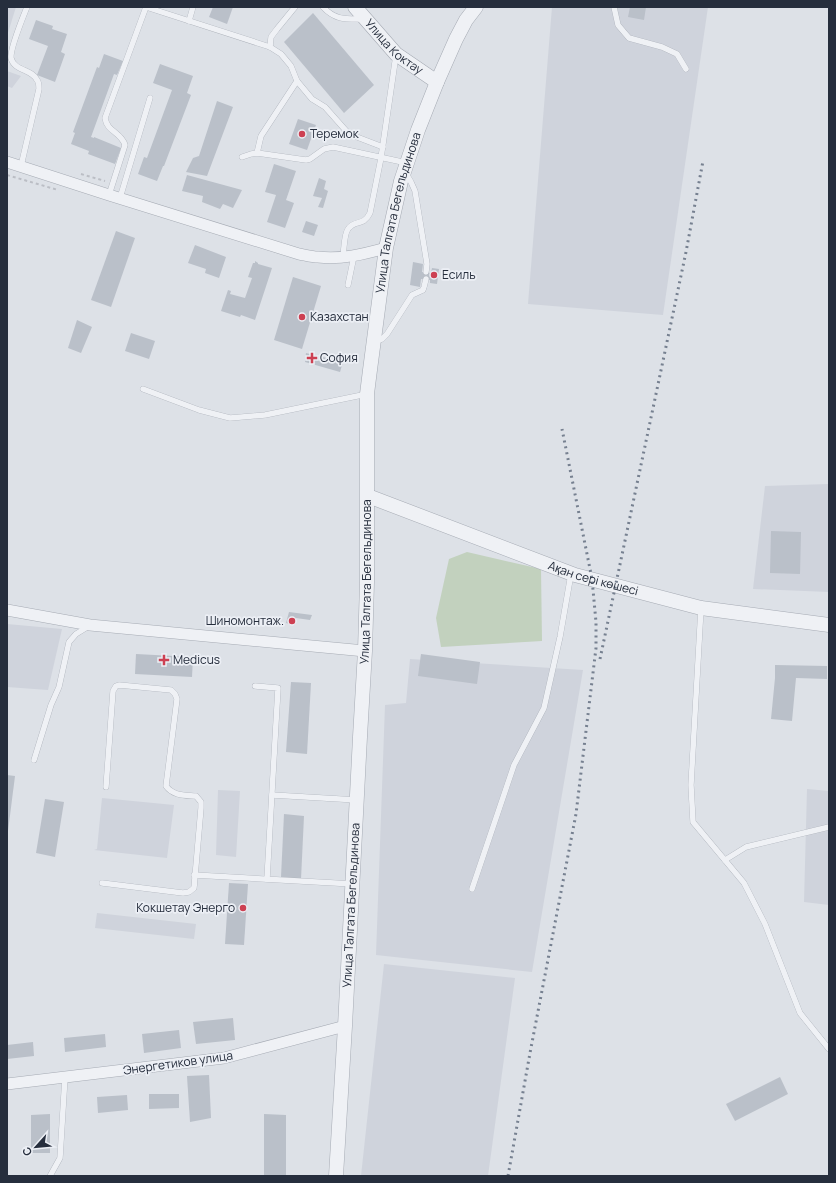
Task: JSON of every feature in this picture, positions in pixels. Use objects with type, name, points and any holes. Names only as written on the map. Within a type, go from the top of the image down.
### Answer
[{"type":"street","name":"Улица Коктау","points":[[355,7],[396,54],[437,82]]},
{"type":"street","name":"Улица Талгата Бегельдинова","points":[[336,1176],[365,651],[368,496],[367,394],[373,341],[386,248],[406,167],[418,130],[437,82],[456,39],[466,20],[476,7]]},
{"type":"street","points":[[7,162],[300,254],[318,257],[349,256],[386,248]]},
{"type":"street","name":"Ақан сері көшесі","points":[[368,496],[571,573],[626,589],[700,608],[829,625]]},
{"type":"street","points":[[7,610],[90,625],[365,651]]},
{"type":"street","name":"Энергетиков улица","points":[[7,1084],[224,1058],[345,1026]]},
{"type":"lane","points":[[21,166],[39,89],[37,79],[32,74],[19,68],[11,58],[12,49],[27,7]]},
{"type":"lane","points":[[115,197],[126,145],[124,140],[107,127],[105,118],[146,7],[270,47],[281,54],[291,66],[297,81],[312,99],[325,107],[349,134],[383,147]]},
{"type":"lane","points":[[189,21],[193,7]]},
{"type":"lane","points":[[270,47],[271,37],[295,7]]},
{"type":"lane","points":[[323,7],[327,12],[342,19],[366,19]]},
{"type":"lane","points":[[614,7],[618,25],[629,38],[662,47],[677,54],[686,69]]},
{"type":"lane","points":[[348,285],[349,256],[346,232],[354,224],[367,219],[370,212],[383,147],[396,54]]},
{"type":"lane","points":[[257,153],[261,136],[297,81]]},
{"type":"lane","points":[[115,197],[150,98]]},
{"type":"lane","points":[[242,157],[257,153],[306,160],[310,159],[324,149],[333,147],[381,158],[406,167],[415,191],[427,264],[426,272]]},
{"type":"lane","points":[[373,341],[382,339],[387,334],[412,295],[423,290],[426,279]]},
{"type":"lane","points":[[143,389],[199,410],[230,418],[265,415],[367,394]]},
{"type":"lane","points":[[472,889],[514,765],[544,708],[560,636],[571,573]]},
{"type":"lane","points":[[700,608],[691,785],[693,822],[744,883],[765,924],[800,1012],[829,1049]]},
{"type":"lane","points":[[34,760],[51,705],[59,687],[69,642],[76,634],[90,625]]},
{"type":"lane","points":[[102,883],[183,893],[189,892],[194,888],[201,802],[196,796],[174,794],[166,786],[177,699],[171,690],[119,685],[116,686],[113,691],[106,787]]},
{"type":"lane","points":[[255,686],[278,688],[267,879]]},
{"type":"lane","points":[[272,795],[357,800]]},
{"type":"lane","points":[[725,860],[746,847],[829,827]]},
{"type":"lane","points":[[194,875],[353,884]]},
{"type":"lane","points":[[50,1176],[60,1158],[65,1077]]},
{"type":"shaded area","points":[[7,7],[16,7],[7,36]]},
{"type":"shaded area","points":[[552,7],[708,7],[663,315],[528,304]]},
{"type":"shaded area","points":[[7,71],[21,76],[12,88],[7,86]]},
{"type":"shaded area","points":[[829,484],[829,592],[753,589],[765,486]]},
{"type":"shaded area","points":[[7,624],[62,629],[48,690],[7,687]]},
{"type":"shaded area","points":[[410,659],[583,670],[532,972],[376,955],[385,705],[406,703]]},
{"type":"shaded area","points":[[807,789],[829,791],[829,905],[804,902]]},
{"type":"shaded area","points":[[218,790],[240,791],[236,857],[216,855]]},
{"type":"shaded area","points":[[102,798],[174,805],[167,858],[94,850],[97,849]]},
{"type":"shaded area","points":[[97,913],[196,924],[194,939],[95,928]]},
{"type":"shaded area","points":[[384,964],[515,978],[488,1176],[361,1176]]},
{"type":"green space","points":[[467,552],[541,569],[542,641],[441,647],[436,618],[449,559]]},
{"type":"building","points":[[213,7],[233,7],[227,24],[209,17]]},
{"type":"building","points":[[630,7],[646,7],[644,20],[628,17]]},
{"type":"building","points":[[313,13],[374,85],[344,113],[284,42]]},
{"type":"building","points":[[36,20],[53,26],[52,29],[67,34],[61,52],[65,54],[55,82],[37,75],[48,46],[29,39]]},
{"type":"building","points":[[104,54],[123,61],[117,75],[114,74],[91,137],[121,148],[115,164],[88,154],[89,151],[71,144],[75,133],[73,132],[97,67],[99,68]]},
{"type":"building","points":[[160,64],[193,76],[187,93],[191,95],[157,181],[138,174],[144,157],[147,158],[172,90],[153,83]]},
{"type":"building","points":[[217,101],[233,107],[207,176],[186,172],[193,158],[199,156]]},
{"type":"building","points":[[298,119],[316,125],[307,150],[289,144]]},
{"type":"building","points":[[274,164],[296,171],[286,200],[294,203],[285,228],[267,222],[276,195],[265,192]]},
{"type":"building","points":[[187,175],[242,190],[233,208],[223,204],[220,209],[202,202],[203,196],[182,191]]},
{"type":"building","points":[[319,178],[326,181],[324,189],[328,191],[323,208],[318,207],[322,198],[313,196]]},
{"type":"building","points":[[306,221],[318,225],[314,236],[302,232]]},
{"type":"building","points":[[116,231],[135,238],[111,307],[91,300]]},
{"type":"building","points":[[195,245],[226,257],[219,278],[205,273],[206,269],[188,263]]},
{"type":"building","points":[[255,261],[258,264],[272,268],[255,320],[241,315],[240,317],[221,311],[228,290],[231,291],[230,294],[245,298],[252,278],[248,277]]},
{"type":"building","points":[[413,262],[423,264],[422,272],[431,273],[432,268],[439,269],[437,284],[430,283],[430,280],[421,279],[420,287],[410,285]]},
{"type":"building","points":[[293,277],[321,286],[302,349],[274,340]]},
{"type":"building","points":[[77,320],[92,327],[81,353],[68,348]]},
{"type":"building","points":[[131,333],[155,341],[149,359],[125,351]]},
{"type":"building","points":[[306,353],[343,362],[340,372],[305,362]]},
{"type":"building","points":[[771,531],[801,532],[800,574],[770,573]]},
{"type":"building","points":[[289,612],[312,615],[310,620],[296,618],[294,625],[286,623]]},
{"type":"building","name":"Medicus","points":[[136,654],[193,657],[192,677],[135,674]]},
{"type":"building","points":[[421,654],[480,662],[477,684],[418,676]]},
{"type":"building","points":[[775,665],[827,666],[827,679],[796,678],[792,721],[771,719]]},
{"type":"building","points":[[291,682],[311,683],[307,754],[286,752]]},
{"type":"building","points":[[7,775],[15,776],[8,831],[7,831]]},
{"type":"building","points":[[45,799],[64,802],[55,857],[36,853]]},
{"type":"building","points":[[284,814],[304,816],[301,879],[281,877]]},
{"type":"building","points":[[229,883],[248,884],[244,945],[225,944]]},
{"type":"building","points":[[233,1018],[235,1040],[196,1044],[193,1022]]},
{"type":"building","points":[[179,1030],[181,1048],[144,1053],[142,1034]]},
{"type":"building","points":[[105,1034],[106,1047],[65,1052],[64,1038]]},
{"type":"building","points":[[33,1042],[34,1056],[7,1059],[7,1045]]},
{"type":"building","points":[[209,1075],[211,1118],[190,1122],[187,1076]]},
{"type":"building","points":[[780,1077],[788,1094],[735,1121],[726,1104]]},
{"type":"building","points":[[149,1094],[179,1094],[179,1108],[149,1109]]},
{"type":"building","points":[[127,1095],[128,1110],[98,1113],[97,1097]]},
{"type":"building","points":[[50,1114],[50,1153],[31,1153],[31,1115]]},
{"type":"building","points":[[264,1114],[286,1115],[286,1176],[264,1176]]},
{"type":"railway","points":[[600,659],[686,252],[703,161]]},
{"type":"railway","points":[[508,1176],[576,814],[596,648],[596,622],[592,579],[562,429]]},
{"type":"place","name":"Теремок","points":[[302,134]]},
{"type":"place","name":"Есиль","points":[[434,275]]},
{"type":"place","name":"Казахстан","points":[[302,317]]},
{"type":"place","name":"София","points":[[312,358]]},
{"type":"place","name":"Шиномонтаж.","points":[[292,621]]},
{"type":"place","name":"Medicus","points":[[164,660]]},
{"type":"place","name":"Кокшетау Энерго","points":[[243,908]]}]
